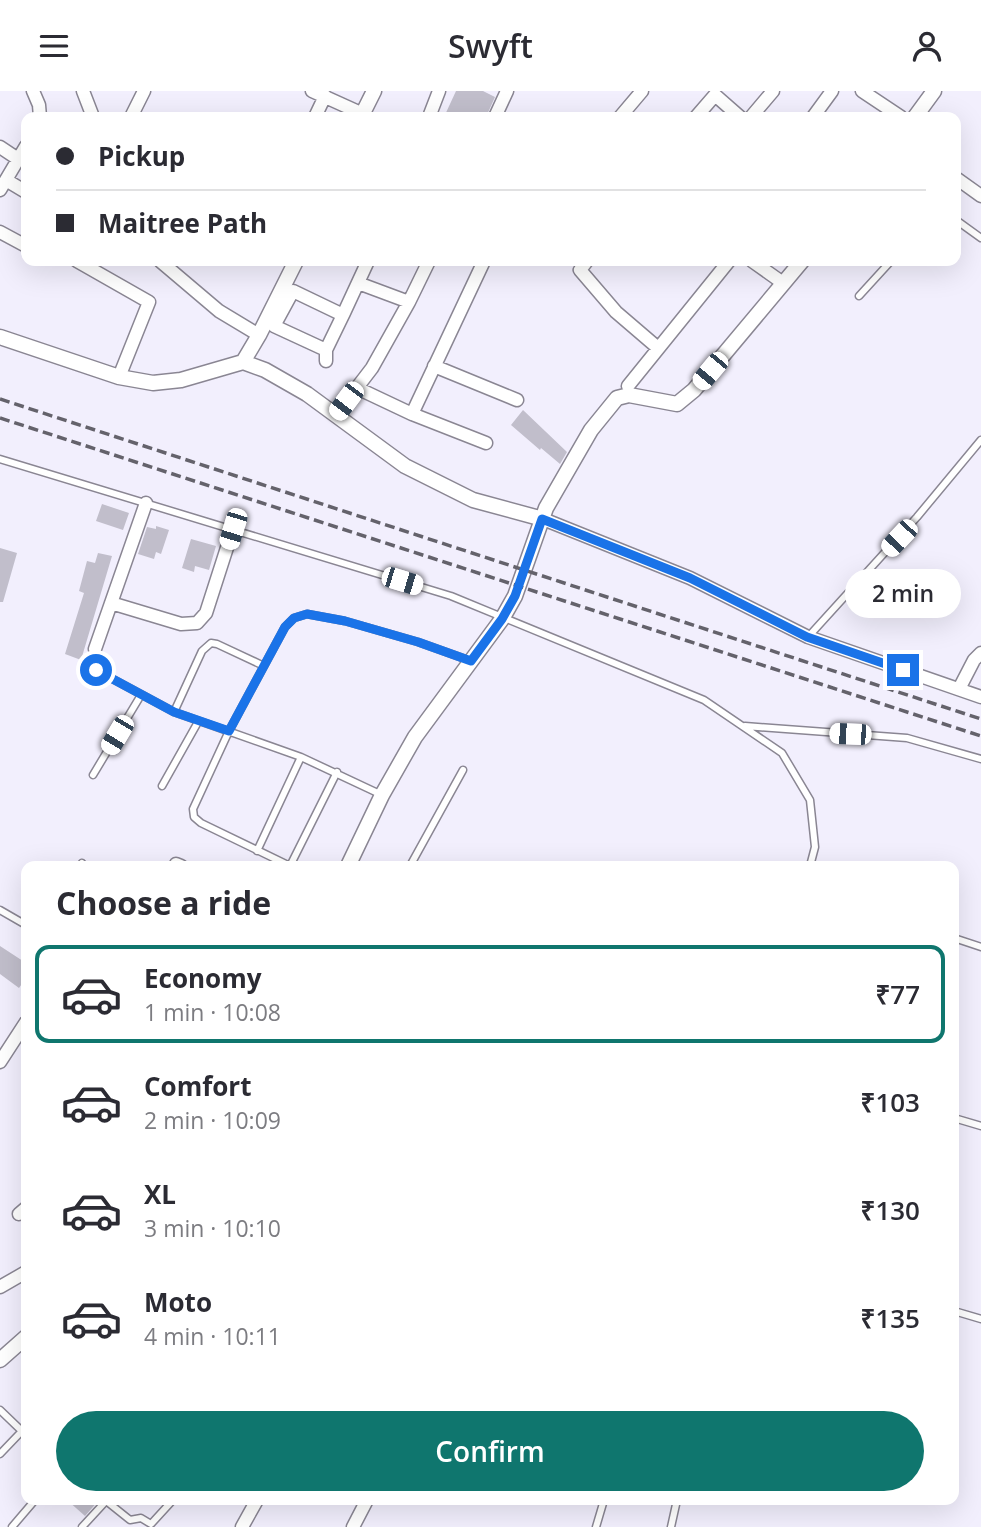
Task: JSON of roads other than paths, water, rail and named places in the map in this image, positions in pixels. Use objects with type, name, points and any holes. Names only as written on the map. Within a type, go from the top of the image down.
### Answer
[{"type":"street","points":[[33,91],[40,112]]},
{"type":"street","points":[[83,91],[90,112]]},
{"type":"street","points":[[134,112],[144,91]]},
{"type":"street","points":[[312,91],[356,112]]},
{"type":"street","points":[[364,112],[374,91]]},
{"type":"street","points":[[431,112],[439,91]]},
{"type":"street","points":[[497,112],[507,91]]},
{"type":"street","points":[[624,112],[642,91]]},
{"type":"street","points":[[755,112],[773,91]]},
{"type":"street","points":[[817,112],[832,91]]},
{"type":"street","points":[[862,91],[894,112]]},
{"type":"street","points":[[919,112],[934,91]]},
{"type":"street","points":[[699,112],[713,92],[735,112]]},
{"type":"street","points":[[318,112],[325,96]]},
{"type":"street","points":[[0,147],[18,159]]},
{"type":"street","points":[[21,154],[3,185],[21,190]]},
{"type":"street","points":[[961,182],[981,196]]},
{"type":"street","points":[[0,232],[21,243]]},
{"type":"street","points":[[86,266],[149,302],[119,377]]},
{"type":"street","points":[[166,266],[219,311],[259,335]]},
{"type":"street","points":[[243,362],[294,266]]},
{"type":"street","points":[[343,315],[293,291],[274,327],[326,356],[366,266]]},
{"type":"street","points":[[336,415],[388,341],[427,266]]},
{"type":"street","points":[[412,414],[482,266]]},
{"type":"street","points":[[582,266],[616,312],[658,348]]},
{"type":"street","points":[[628,386],[725,266]]},
{"type":"street","points":[[759,266],[783,283]]},
{"type":"street","points":[[350,861],[382,795],[415,737],[502,619],[520,586],[542,519],[591,430],[617,398],[629,395],[677,404],[694,390],[798,266]]},
{"type":"street","points":[[358,283],[409,302]]},
{"type":"street","points":[[0,337],[119,377],[153,383],[181,380],[243,362],[307,394],[405,466],[473,500],[542,519],[690,578],[807,637],[981,697]]},
{"type":"street","points":[[435,366],[517,400]]},
{"type":"street","points":[[357,388],[412,414],[486,443]]},
{"type":"street","points":[[96,649],[146,503]]},
{"type":"street","points":[[111,603],[181,624],[197,624],[206,613],[233,529]]},
{"type":"street","points":[[959,689],[974,660],[981,653]]},
{"type":"street","points":[[0,1062],[21,1030]]},
{"type":"street","points":[[0,1287],[21,1275]]},
{"type":"street","points":[[0,1360],[21,1341]]},
{"type":"street","points":[[242,1527],[254,1505]]},
{"type":"street","points":[[353,1527],[364,1505]]},
{"type":"lane","points":[[961,224],[981,238]]},
{"type":"lane","points":[[859,296],[886,266]]},
{"type":"lane","points":[[807,637],[918,517],[981,440]]},
{"type":"lane","points":[[0,459],[451,596],[704,700],[782,753],[810,800],[815,847],[811,861]]},
{"type":"lane","points":[[279,861],[201,823],[194,817],[193,809],[229,731],[285,627],[294,618],[307,614],[345,621],[471,661]]},
{"type":"lane","points":[[174,712],[202,651],[211,643],[264,666]]},
{"type":"lane","points":[[96,670],[174,712],[301,757],[382,795]]},
{"type":"lane","points":[[93,775],[141,695]]},
{"type":"lane","points":[[162,786],[198,722]]},
{"type":"lane","points":[[741,726],[907,738],[981,759]]},
{"type":"lane","points":[[257,851],[301,757]]},
{"type":"lane","points":[[413,861],[463,770]]},
{"type":"lane","points":[[292,861],[337,772]]},
{"type":"lane","points":[[0,909],[21,922]]},
{"type":"lane","points":[[959,940],[981,947]]},
{"type":"lane","points":[[959,1119],[981,1126]]},
{"type":"lane","points":[[959,1312],[981,1319]]},
{"type":"lane","points":[[0,1411],[21,1430]]},
{"type":"lane","points":[[0,1454],[21,1437]]},
{"type":"lane","points":[[12,1527],[31,1505]]},
{"type":"lane","points":[[82,1527],[104,1505]]},
{"type":"lane","points":[[113,1505],[130,1520],[141,1518],[151,1524],[168,1505]]},
{"type":"lane","points":[[596,1527],[603,1505]]},
{"type":"lane","points":[[671,1527],[676,1505]]},
{"type":"lane","points":[[131,1527],[137,1519]]},
{"type":"railway","points":[[0,399],[981,719]]},
{"type":"railway","points":[[0,418],[981,736]]}]
